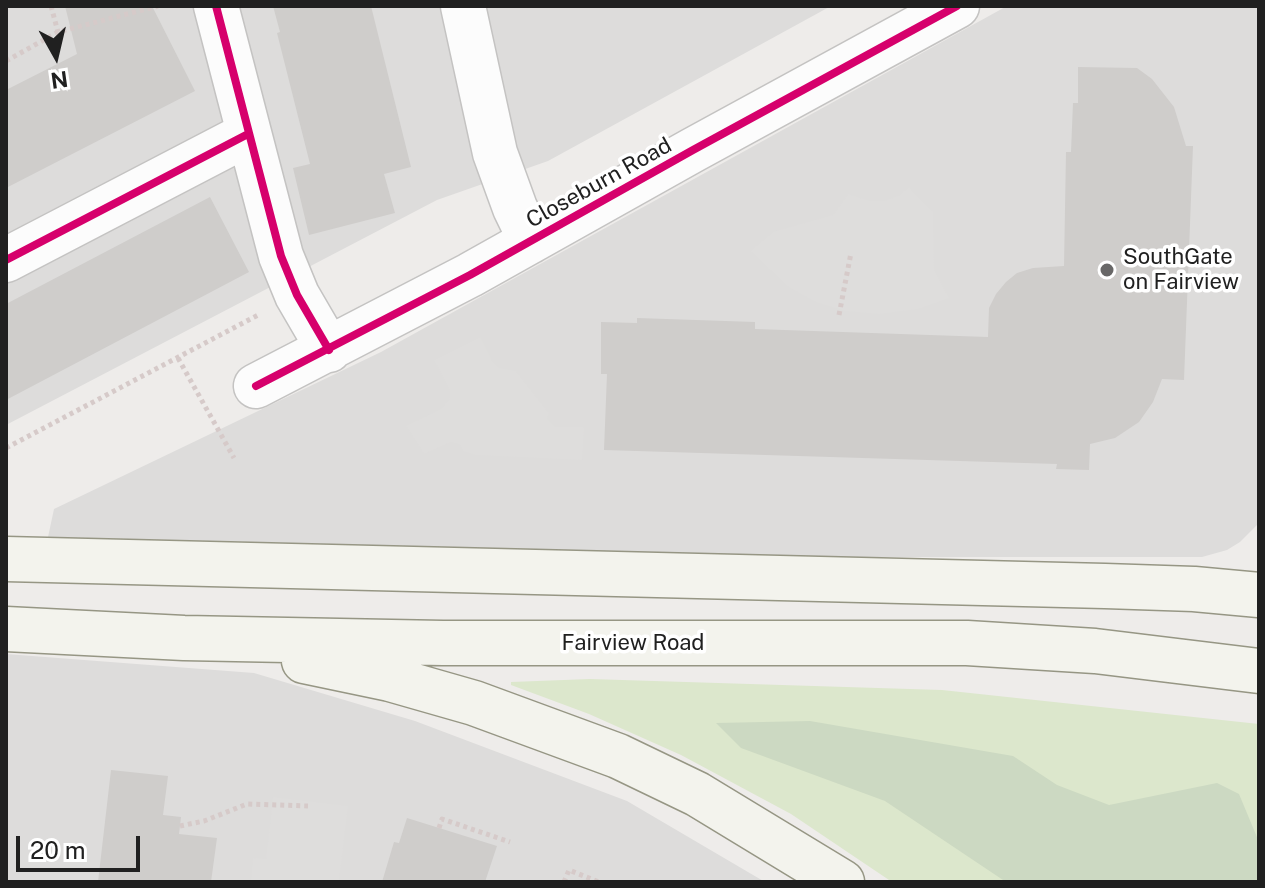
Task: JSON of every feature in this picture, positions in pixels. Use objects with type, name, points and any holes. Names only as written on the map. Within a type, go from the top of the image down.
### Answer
[{"type":"main road","points":[[6,559],[1119,586],[1259,595]]},
{"type":"main road","name":"Fairview Road","points":[[6,629],[184,638],[443,643],[967,643],[1095,651],[1259,671]]},
{"type":"main road","points":[[184,638],[390,679],[548,728],[618,756],[697,794],[842,882]]},
{"type":"street","points":[[216,6],[281,256],[297,295],[329,350]]},
{"type":"street","name":"Closeburn Road","points":[[463,6],[495,153],[531,241]]},
{"type":"street","name":"Closeburn Road","points":[[256,386],[531,241],[957,6]]},
{"type":"street","points":[[6,260],[248,134]]},
{"type":"path","points":[[51,6],[58,32]]},
{"type":"path","points":[[6,61],[58,32],[158,6]]},
{"type":"path","points":[[839,315],[851,253]]},
{"type":"path","points":[[6,448],[272,307]]},
{"type":"path","points":[[178,357],[234,458]]},
{"type":"path","points":[[180,826],[204,821],[247,804],[308,806]]},
{"type":"path","points":[[439,828],[442,819],[510,842]]},
{"type":"path","points":[[564,882],[569,870],[599,882]]},
{"type":"shaded area","points":[[6,6],[831,6],[548,161],[437,200],[6,425]]},
{"type":"shaded area","points":[[1007,6],[1259,6],[1259,523],[1227,550],[1202,557],[845,557],[48,537],[54,509],[381,352]]},
{"type":"shaded area","points":[[909,187],[933,212],[934,269],[949,298],[918,309],[879,314],[846,311],[816,302],[787,286],[750,251],[773,232],[833,215],[848,194],[870,201],[884,201],[898,196]]},
{"type":"shaded area","points":[[480,337],[499,368],[516,371],[549,413],[547,419],[555,427],[584,427],[582,460],[476,455],[463,451],[459,444],[451,442],[424,454],[406,426],[441,409],[450,398],[450,391],[434,360]]},
{"type":"shaded area","points":[[6,654],[254,673],[415,721],[627,801],[765,882],[6,882]]},
{"type":"shaded area","points":[[273,797],[348,806],[339,882],[251,882],[253,858],[266,859]]},
{"type":"green space","points":[[590,679],[942,690],[1259,724],[1259,882],[892,882],[791,814],[681,755],[589,714],[511,685],[511,682]]},
{"type":"green space","points":[[810,721],[1013,756],[1057,785],[1109,805],[1217,783],[1239,794],[1259,842],[1259,882],[1006,882],[885,801],[741,748],[716,723]]},
{"type":"building","points":[[65,6],[152,6],[195,91],[6,188],[6,90],[77,54]]},
{"type":"building","points":[[273,6],[371,6],[411,167],[384,174],[395,213],[309,235],[293,168],[310,164]]},
{"type":"building","name":"SouthGate on Fairview","points":[[1078,67],[1137,68],[1152,79],[1174,107],[1186,146],[1193,146],[1184,380],[1162,379],[1153,402],[1139,422],[1115,438],[1090,444],[1089,470],[1056,469],[1057,464],[604,450],[607,374],[601,374],[601,322],[637,323],[637,318],[755,322],[755,329],[988,337],[989,308],[1006,282],[1017,273],[1033,268],[1064,266],[1066,152],[1071,152],[1073,103],[1078,103]]},
{"type":"building","points":[[210,197],[249,272],[6,400],[6,304]]},
{"type":"building","points":[[111,770],[168,776],[163,815],[181,817],[179,834],[217,838],[211,882],[98,882]]},
{"type":"building","points":[[407,818],[497,846],[485,882],[382,882],[394,842],[399,843]]},
{"type":"cycle path","points":[[216,6],[281,256],[297,295],[329,350]]},
{"type":"cycle path","points":[[256,386],[470,275],[957,6]]},
{"type":"cycle path","points":[[6,260],[248,134]]},
{"type":"place","name":"SouthGate on Fairview","points":[[1107,270]]}]
